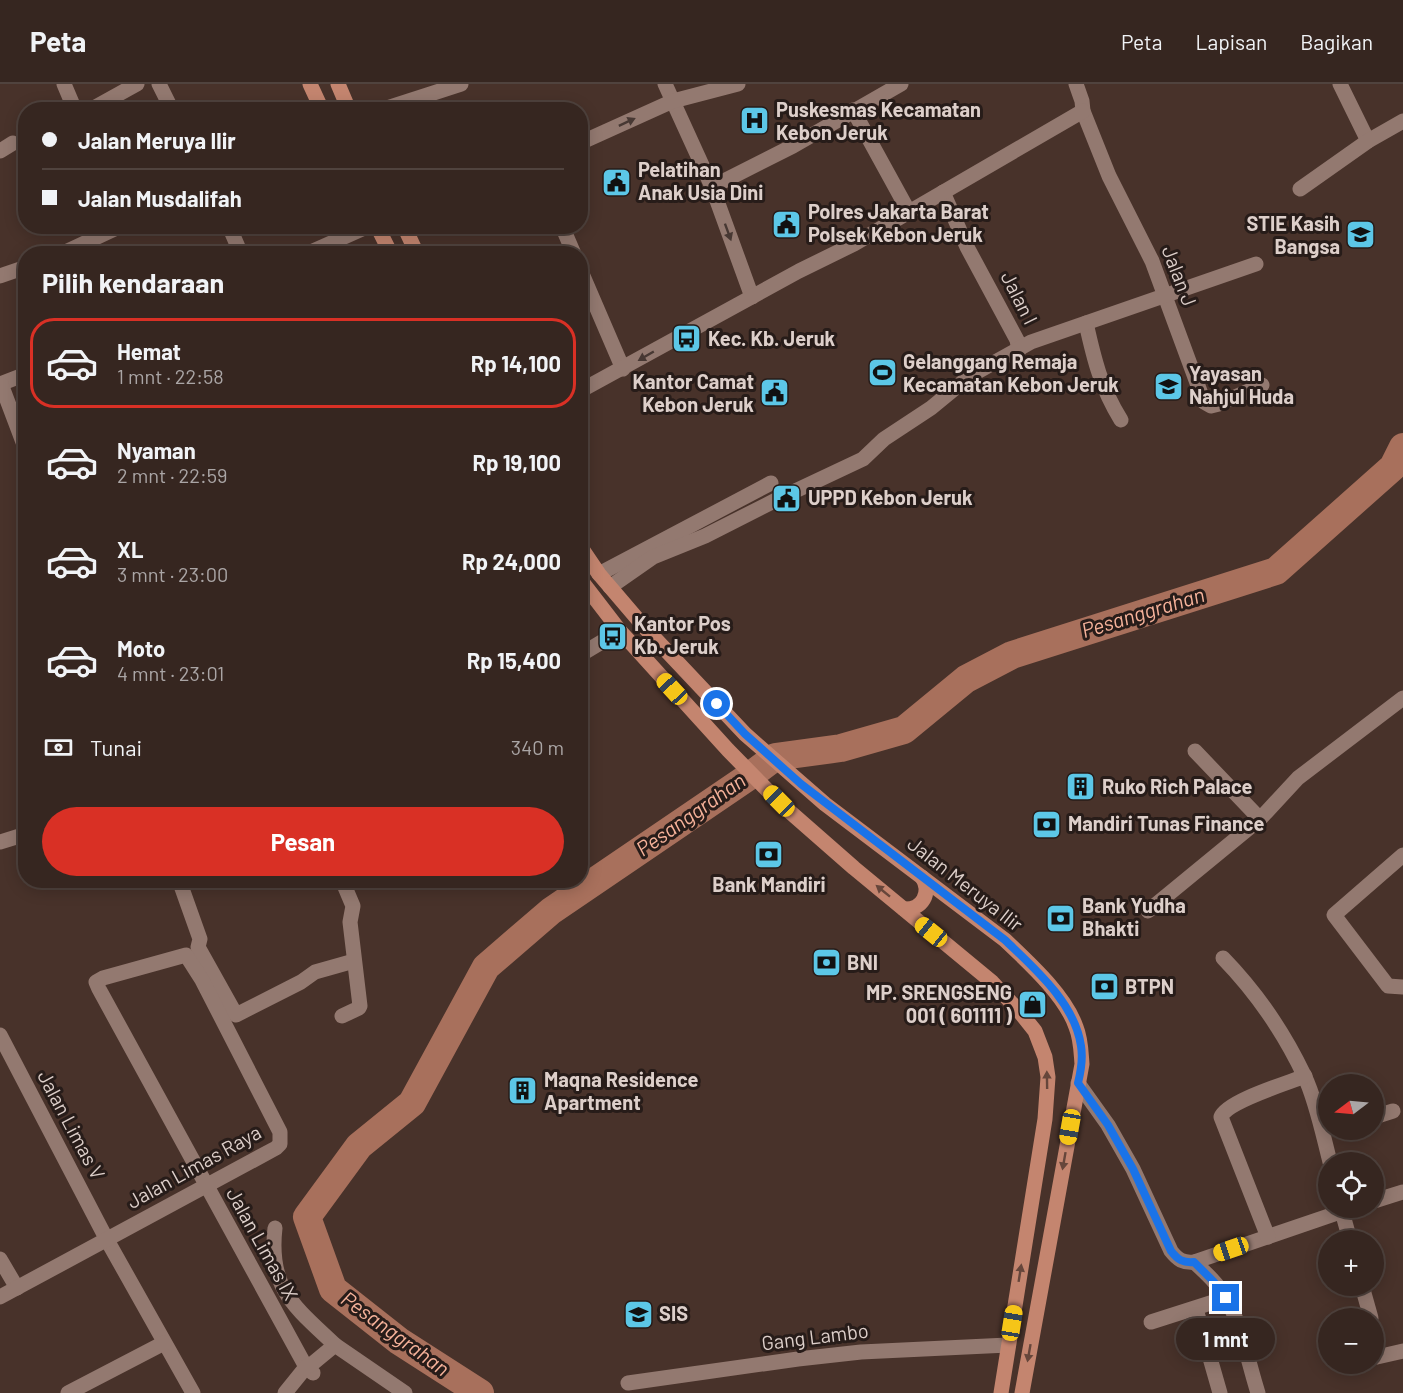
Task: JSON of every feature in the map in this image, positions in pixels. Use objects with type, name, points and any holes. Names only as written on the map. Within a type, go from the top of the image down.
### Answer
[{"type":"main road","points":[[310,84],[318,102]]},
{"type":"main road","points":[[338,84],[346,102]]},
{"type":"main road","name":"Jalan Meruya Ilir","points":[[588,558],[646,629],[745,734],[801,784],[1005,940],[1030,964],[1068,1010],[1081,1045],[1082,1064],[1022,1393]]},
{"type":"main road","points":[[588,589],[620,631],[728,750],[779,801],[854,868],[992,982],[1035,1031],[1045,1057],[1048,1077],[1045,1119],[1001,1393]]},
{"type":"main road","points":[[630,642],[646,629]]},
{"type":"main road","points":[[904,909],[916,907],[923,902],[927,889],[922,877]]},
{"type":"street","points":[[64,84],[72,102]]},
{"type":"street","points":[[104,102],[137,84]]},
{"type":"street","points":[[159,84],[168,102]]},
{"type":"street","points":[[406,102],[461,84]]},
{"type":"street","points":[[665,84],[712,187],[752,297]]},
{"type":"street","points":[[588,139],[673,101],[738,84]]},
{"type":"street","points":[[712,187],[793,146],[901,84]]},
{"type":"street","name":"Jalan J","points":[[1076,84],[1083,111],[1109,176],[1152,261],[1200,393],[1207,405],[1219,404],[1262,385]]},
{"type":"street","points":[[1340,84],[1368,141]]},
{"type":"street","points":[[853,110],[909,212]]},
{"type":"street","points":[[588,387],[854,244],[1083,111]]},
{"type":"street","points":[[1300,189],[1368,141],[1403,121]]},
{"type":"street","name":"Jalan I","points":[[944,192],[968,247],[1017,340],[1019,350],[1031,342],[1256,264]]},
{"type":"street","points":[[78,246],[104,234]]},
{"type":"street","points":[[324,246],[351,234]]},
{"type":"street","points":[[0,276],[18,270]]},
{"type":"street","points":[[588,288],[623,369]]},
{"type":"street","points":[[1086,323],[1102,384],[1121,420]]},
{"type":"street","points":[[610,587],[653,557],[705,536],[863,459],[884,439],[931,408],[970,376],[1019,350]]},
{"type":"street","points":[[18,378],[0,384],[18,430]]},
{"type":"street","points":[[599,574],[771,483]]},
{"type":"street","points":[[588,650],[620,631]]},
{"type":"street","points":[[1148,910],[1260,819],[1298,778],[1403,698]]},
{"type":"street","points":[[1195,751],[1260,819]]},
{"type":"street","points":[[0,842],[18,836]]},
{"type":"street","points":[[1403,855],[1334,915],[1388,986],[1403,987]]},
{"type":"street","points":[[182,888],[200,939],[198,947],[236,1015],[315,972],[354,962]]},
{"type":"street","points":[[342,1016],[359,1007],[350,922],[353,906],[345,888]]},
{"type":"street","name":"Jalan Limas IX","points":[[202,980],[186,955],[103,978],[96,982],[206,1185],[310,1368]]},
{"type":"street","points":[[1223,958],[1278,1029],[1305,1076],[1318,1108]]},
{"type":"street","name":"Jalan Limas Raya","points":[[0,1297],[276,1148],[281,1138],[280,1132],[202,980]]},
{"type":"street","name":"Jalan Limas V","points":[[0,1035],[107,1240],[193,1393]]},
{"type":"street","points":[[1268,1237],[1221,1117],[1227,1109],[1253,1095],[1305,1076]]},
{"type":"street","points":[[1078,1083],[1108,1125],[1133,1169],[1171,1251],[1179,1260],[1185,1263],[1194,1262],[1320,1218]]},
{"type":"street","points":[[1384,1114],[1393,1111]]},
{"type":"street","points":[[1384,1198],[1403,1192]]},
{"type":"street","points":[[275,1228],[277,1277],[296,1308],[335,1345],[405,1393]]},
{"type":"street","points":[[0,1259],[17,1288]]},
{"type":"street","points":[[1194,1262],[1226,1298],[1235,1319],[1258,1393]]},
{"type":"street","points":[[1151,1322],[1226,1298]]},
{"type":"street","points":[[1196,1309],[1220,1393]]},
{"type":"street","points":[[68,1393],[164,1343]]},
{"type":"street","points":[[285,1393],[335,1345]]},
{"type":"street","name":"Gang Lambo","points":[[628,1383],[861,1352],[1008,1345]]},
{"type":"street","points":[[1384,1355],[1403,1351]]},
{"type":"street","points":[[298,1393],[310,1368]]},
{"type":"waterway","name":"Pesanggrahan","points":[[588,886],[775,757],[841,748],[904,730],[966,679],[1012,655],[1276,571],[1393,467],[1403,447]]},
{"type":"waterway","name":"Pesanggrahan","points":[[480,1393],[399,1341],[333,1289],[307,1217],[359,1146],[412,1103],[486,967],[551,911],[585,888]]},
{"type":"place","name":"Puskesmas Kecamatan Kebon Jeruk","points":[[755,121]]},
{"type":"place","name":"Pelatihan Anak Usia Dini","points":[[617,182]]},
{"type":"place","name":"Polres Jakarta Barat Polsek Kebon Jeruk","points":[[787,224]]},
{"type":"place","name":"STIE Kasih Bangsa","points":[[1361,235]]},
{"type":"place","name":"Kec. Kb. Jeruk","points":[[687,339]]},
{"type":"place","name":"Gelanggang Remaja Kecamatan Kebon Jeruk","points":[[882,373]]},
{"type":"place","name":"Yayasan Nahjul Huda","points":[[1168,386]]},
{"type":"place","name":"Kantor Camat Kebon Jeruk","points":[[775,393]]},
{"type":"place","name":"UPPD Kebon Jeruk","points":[[787,498]]},
{"type":"place","name":"Kantor Pos Kb. Jeruk","points":[[613,636]]},
{"type":"place","name":"Ruko Rich Palace","points":[[1081,787]]},
{"type":"place","name":"Mandiri Tunas Finance","points":[[1047,824]]},
{"type":"place","name":"Bank Mandiri","points":[[769,854]]},
{"type":"place","name":"Bank Yudha Bhakti","points":[[1061,918]]},
{"type":"place","name":"BNI","points":[[826,963]]},
{"type":"place","name":"BTPN","points":[[1104,987]]},
{"type":"place","name":"MP. SRENGSENG 001 ( 601111 )","points":[[1033,1004]]},
{"type":"place","name":"Maqna Residence Apartment","points":[[523,1091]]},
{"type":"place","name":"SIS","points":[[638,1314]]},
{"type":"route","points":[[717,704],[745,734],[825,804],[1005,940],[1056,994],[1068,1010],[1081,1045],[1082,1064],[1078,1083],[1108,1125],[1133,1169],[1171,1251],[1174,1256],[1185,1263],[1194,1262],[1226,1298]]}]
